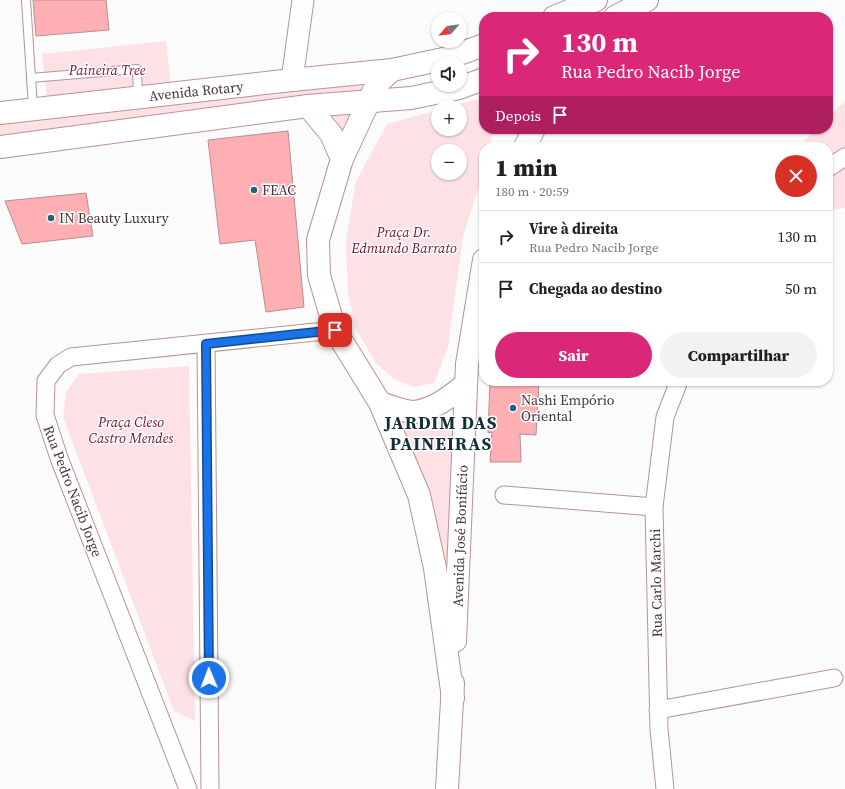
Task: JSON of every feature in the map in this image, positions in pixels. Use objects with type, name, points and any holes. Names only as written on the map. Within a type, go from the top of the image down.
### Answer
[{"type":"main road","points":[[566,12],[596,0]]},
{"type":"main road","points":[[624,12],[647,0]]},
{"type":"main road","points":[[638,12],[651,0]]},
{"type":"main road","points":[[453,698],[435,568],[419,495],[380,403],[335,330],[319,275],[318,240],[342,159],[374,90],[380,81],[392,70],[448,58],[479,47]]},
{"type":"main road","name":"Avenida Rotary","points":[[0,112],[392,70]]},
{"type":"main road","points":[[308,106],[411,98],[459,88],[479,81]]},
{"type":"main road","name":"Avenida Rotary","points":[[0,147],[308,106]]},
{"type":"main road","points":[[308,106],[331,134],[342,159]]},
{"type":"main road","name":"Avenida José Bonifácio","points":[[447,789],[453,698],[467,364],[479,291]]},
{"type":"main road","points":[[380,403],[412,412],[428,409],[448,398],[466,384]]},
{"type":"street","points":[[292,80],[303,0]]},
{"type":"street","points":[[833,165],[845,157]]},
{"type":"street","name":"Rua Pedro Nacib Jorge","points":[[188,789],[59,458],[45,415],[46,381],[58,365],[71,357],[335,330]]},
{"type":"street","points":[[206,344],[210,789]]},
{"type":"street","name":"Rua Carlo Marchi","points":[[665,789],[658,710],[654,507],[665,417],[677,386]]},
{"type":"street","points":[[504,495],[654,507]]},
{"type":"street","points":[[658,710],[834,678]]},
{"type":"lane","points":[[26,0],[33,109]]},
{"type":"lane","points":[[31,78],[137,69],[138,97]]},
{"type":"green space","name":"Paineira Tree","points":[[166,41],[171,86],[47,99],[42,54]]},
{"type":"green space","points":[[367,79],[359,98],[0,142],[0,115]]},
{"type":"green space","name":"Praça Dr. Edmundo Barrato","points":[[479,99],[479,134],[492,134],[491,142],[479,142],[479,186],[463,236],[448,347],[434,383],[414,387],[394,379],[376,363],[356,329],[348,294],[346,240],[356,181],[387,124],[431,112],[431,136],[467,136],[467,102]]},
{"type":"green space","points":[[845,101],[845,208],[833,210],[833,142],[804,142],[811,134],[833,134],[833,112]]},
{"type":"green space","points":[[317,112],[353,113],[341,139],[336,123]]},
{"type":"green space","name":"Praça Cleso Castro Mendes","points":[[189,366],[195,721],[174,711],[63,417],[66,392],[79,374]]},
{"type":"green space","points":[[456,413],[449,605],[397,421],[414,423],[436,422]]},
{"type":"building","points":[[33,0],[106,0],[109,30],[36,36]]},
{"type":"building","name":"FEAC","points":[[288,131],[304,307],[266,312],[255,240],[220,244],[208,140]]},
{"type":"building","name":"IN Beauty Luxury","points":[[86,193],[93,236],[22,244],[5,201]]},
{"type":"building","name":"Nashi Empório Oriental","points":[[490,386],[539,386],[536,435],[520,434],[521,462],[490,462],[492,432],[488,433]]},
{"type":"place","name":"FEAC","points":[[254,190]]},
{"type":"place","name":"IN Beauty Luxury","points":[[51,218]]},
{"type":"place","name":"Nashi Empório Oriental","points":[[513,408]]},
{"type":"district","name":"JARDIM DAS PAINEIRAS","points":[[441,432]]},
{"type":"route","points":[[209,678],[206,344],[213,342],[335,330]]}]
